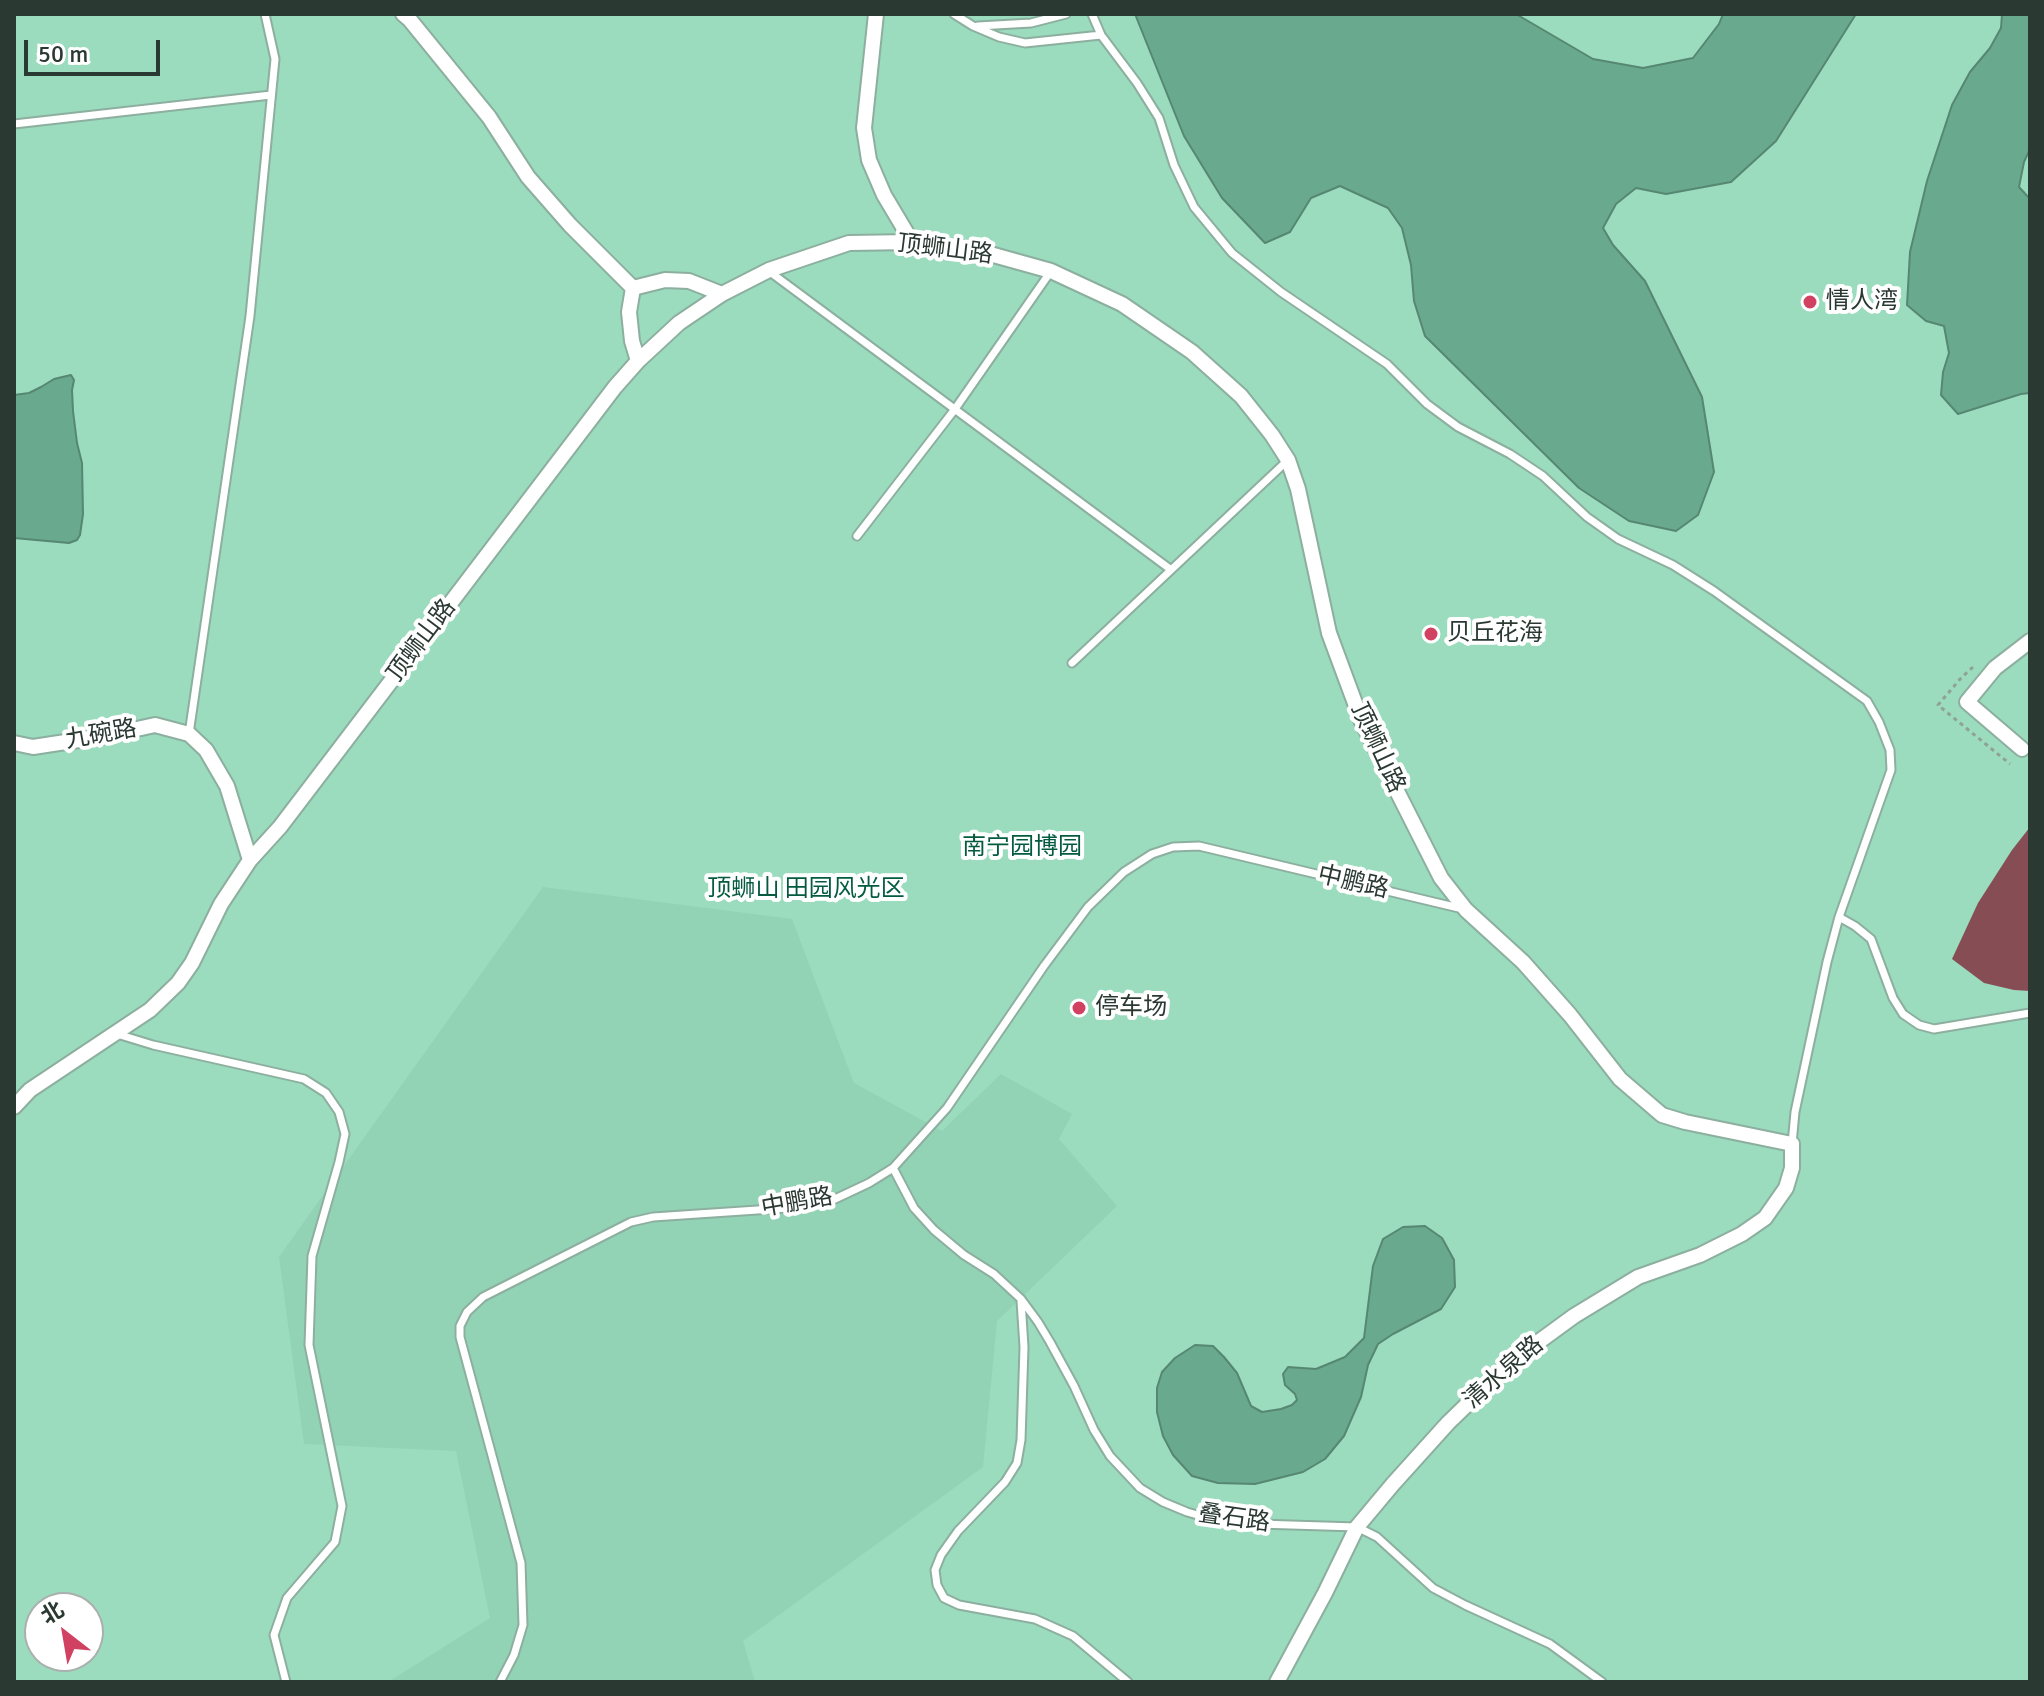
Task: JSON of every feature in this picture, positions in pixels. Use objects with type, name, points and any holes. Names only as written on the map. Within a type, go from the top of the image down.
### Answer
[{"type":"street","points":[[403,14],[489,117],[528,177],[570,225],[633,288]]},
{"type":"street","points":[[876,14],[864,128],[869,160],[884,195],[912,242]]},
{"type":"street","name":"顶蛳山路","points":[[14,1107],[30,1090],[150,1010],[178,983],[192,963],[221,904],[250,860],[280,827],[638,361],[679,323],[722,294],[769,270],[849,243],[912,242],[972,249],[1051,271],[1122,304],[1192,352],[1241,396],[1288,460],[1298,489],[1329,633],[1362,722],[1441,878],[1466,910],[1523,962],[1620,1079],[1662,1115],[1792,1144]]},
{"type":"street","points":[[633,288],[665,280],[689,281],[722,294]]},
{"type":"street","points":[[633,288],[629,312],[638,361]]},
{"type":"street","points":[[2026,752],[1967,702],[1995,668],[2030,641]]},
{"type":"street","name":"九碗路","points":[[14,743],[33,747],[155,725],[189,734]]},
{"type":"street","points":[[189,734],[206,750],[227,786],[250,860]]},
{"type":"street","name":"清水泉路","points":[[1277,1682],[1357,1527],[1448,1423],[1511,1362],[1574,1316],[1638,1277],[1700,1255],[1742,1234],[1765,1218],[1786,1188],[1792,1168],[1792,1144]]},
{"type":"lane","points":[[189,734],[250,316],[275,59],[265,14]]},
{"type":"lane","points":[[954,14],[999,37],[1025,43],[1101,35]]},
{"type":"lane","points":[[973,26],[1031,23],[1066,14]]},
{"type":"lane","points":[[1092,14],[1101,35],[1159,118],[1174,165],[1194,207],[1232,253],[1281,292],[1387,364],[1427,404],[1458,427],[1510,454],[1543,476],[1587,517],[1618,539],[1673,565],[1714,591],[1867,701],[1890,750],[1891,770],[1839,917],[1809,1039],[1792,1144]]},
{"type":"lane","points":[[14,124],[271,95]]},
{"type":"lane","points":[[769,270],[1170,569]]},
{"type":"lane","points":[[857,536],[955,409],[1051,271]]},
{"type":"lane","points":[[1072,663],[1288,460]]},
{"type":"lane","name":"中鹏路","points":[[500,1682],[514,1655],[523,1625],[521,1563],[460,1337],[460,1326],[467,1312],[483,1297],[631,1222],[653,1217],[802,1207],[835,1199],[893,1168],[947,1108],[1088,907],[1124,872],[1152,854],[1173,847],[1199,846],[1466,910]]},
{"type":"lane","points":[[1839,917],[1871,939],[1893,998],[1903,1014],[1919,1025],[1934,1029],[2030,1013]]},
{"type":"lane","points":[[114,1033],[153,1045],[304,1079],[326,1093],[339,1112],[345,1134],[312,1256],[309,1345],[342,1506],[335,1542],[287,1598],[274,1635],[286,1682]]},
{"type":"lane","name":"叠石路","points":[[893,1168],[914,1208],[934,1230],[964,1255],[994,1274],[1021,1299],[1050,1342],[1110,1456],[1140,1488],[1187,1512],[1225,1523],[1357,1527]]},
{"type":"lane","points":[[1021,1299],[1024,1347],[1021,1440],[1017,1463],[1005,1482],[958,1531],[941,1555],[935,1570],[937,1585],[944,1598],[959,1605],[1035,1619],[1073,1636],[1128,1682]]},
{"type":"lane","points":[[1357,1527],[1377,1537],[1433,1588],[1550,1644],[1602,1682]]},
{"type":"green space","name":"南宁园博园","points":[[14,14],[2030,14],[2030,1682],[14,1682]]},
{"type":"shaded area","points":[[1135,14],[1516,14],[1593,59],[1643,68],[1693,58],[1723,14],[1856,14],[1776,141],[1731,182],[1666,194],[1636,188],[1616,204],[1603,228],[1613,245],[1645,281],[1702,397],[1714,472],[1698,515],[1676,531],[1629,521],[1579,488],[1425,336],[1414,301],[1411,265],[1402,228],[1388,208],[1340,186],[1311,198],[1290,232],[1265,243],[1222,198],[1184,136]]},
{"type":"shaded area","points":[[2002,14],[2030,14],[2030,149],[2019,187],[2030,199],[2030,393],[1958,414],[1941,395],[1949,353],[1944,326],[1926,321],[1907,305],[1910,252],[1927,181],[1952,105],[1970,72],[1990,48],[2001,28]]},
{"type":"shaded area","points":[[71,375],[74,380],[73,411],[77,443],[82,463],[83,514],[80,535],[69,543],[14,538],[14,395],[29,393],[54,379]]},
{"type":"shaded area","points":[[543,887],[792,919],[854,1083],[942,1131],[1001,1074],[1072,1114],[1059,1139],[1117,1206],[997,1321],[983,1467],[743,1641],[755,1682],[388,1682],[490,1618],[456,1451],[304,1444],[279,1257]]},
{"type":"shaded area","points":[[1425,1226],[1442,1238],[1454,1260],[1455,1287],[1441,1309],[1378,1344],[1368,1365],[1361,1397],[1344,1436],[1325,1459],[1303,1472],[1255,1484],[1218,1483],[1192,1476],[1173,1455],[1163,1436],[1157,1412],[1157,1388],[1162,1372],[1175,1358],[1195,1345],[1213,1346],[1237,1373],[1251,1406],[1262,1412],[1292,1405],[1297,1400],[1285,1385],[1283,1374],[1288,1367],[1316,1369],[1345,1357],[1364,1338],[1373,1266],[1383,1239],[1403,1227]]},
{"type":"building","points":[[2030,827],[2030,991],[1984,983],[1952,959],[1978,903]]},
{"type":"place","name":"情人湾","points":[[1810,302]]},
{"type":"place","name":"贝丘花海","points":[[1431,634]]},
{"type":"place","name":"停车场","points":[[1079,1008]]},
{"type":"park label","name":"顶蛳山 田园风光区","points":[[806,890]]}]
